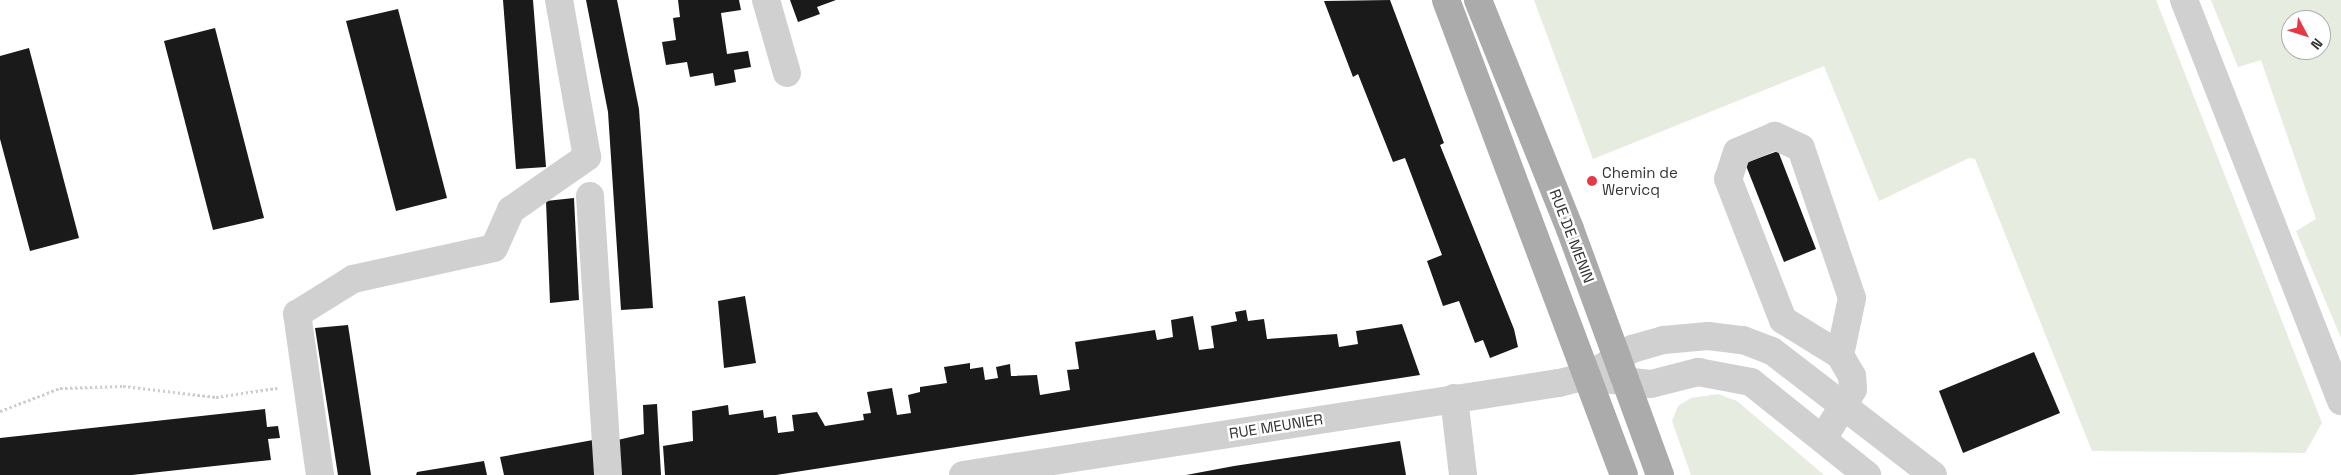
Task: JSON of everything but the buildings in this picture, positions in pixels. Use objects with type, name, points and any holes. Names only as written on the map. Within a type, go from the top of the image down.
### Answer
[{"type":"main road","points":[[1446,0],[1624,475]]},
{"type":"main road","name":"RUE DE MENIN","points":[[1478,0],[1660,475]]},
{"type":"street","points":[[320,475],[296,314],[353,279],[494,248],[511,210],[587,157],[559,0]]},
{"type":"street","points":[[766,0],[786,73]]},
{"type":"street","points":[[2184,0],[2341,401]]},
{"type":"street","points":[[1823,439],[1845,407],[1853,383],[1840,355],[1783,320],[1728,179],[1736,152],[1775,136],[1802,148],[1852,298],[1840,355]]},
{"type":"street","points":[[590,196],[608,475]]},
{"type":"street","points":[[1588,376],[1616,357],[1684,336],[1743,340],[1772,351],[1933,475]]},
{"type":"street","points":[[1588,376],[1626,384],[1651,384],[1698,372],[1737,377],[1762,389],[1867,475]]},
{"type":"street","name":"RUE MEUNIER","points":[[964,475],[1588,376]]},
{"type":"street","points":[[1454,398],[1463,475]]},
{"type":"path","points":[[0,411],[60,388],[123,386],[216,397],[307,383]]},
{"type":"shaded area","points":[[1534,0],[2156,0],[2322,423],[2305,453],[2092,451],[1975,159],[1969,158],[1879,201],[1824,66],[1593,159]]},
{"type":"shaded area","points":[[2211,0],[2341,0],[2341,338],[2296,231],[2316,219],[2261,60],[2238,67]]},
{"type":"shaded area","points":[[1718,394],[1737,401],[1824,475],[1691,475],[1672,421],[1678,406],[1691,398]]},
{"type":"place","name":"Chemin de Wervicq","points":[[1592,181]]}]
